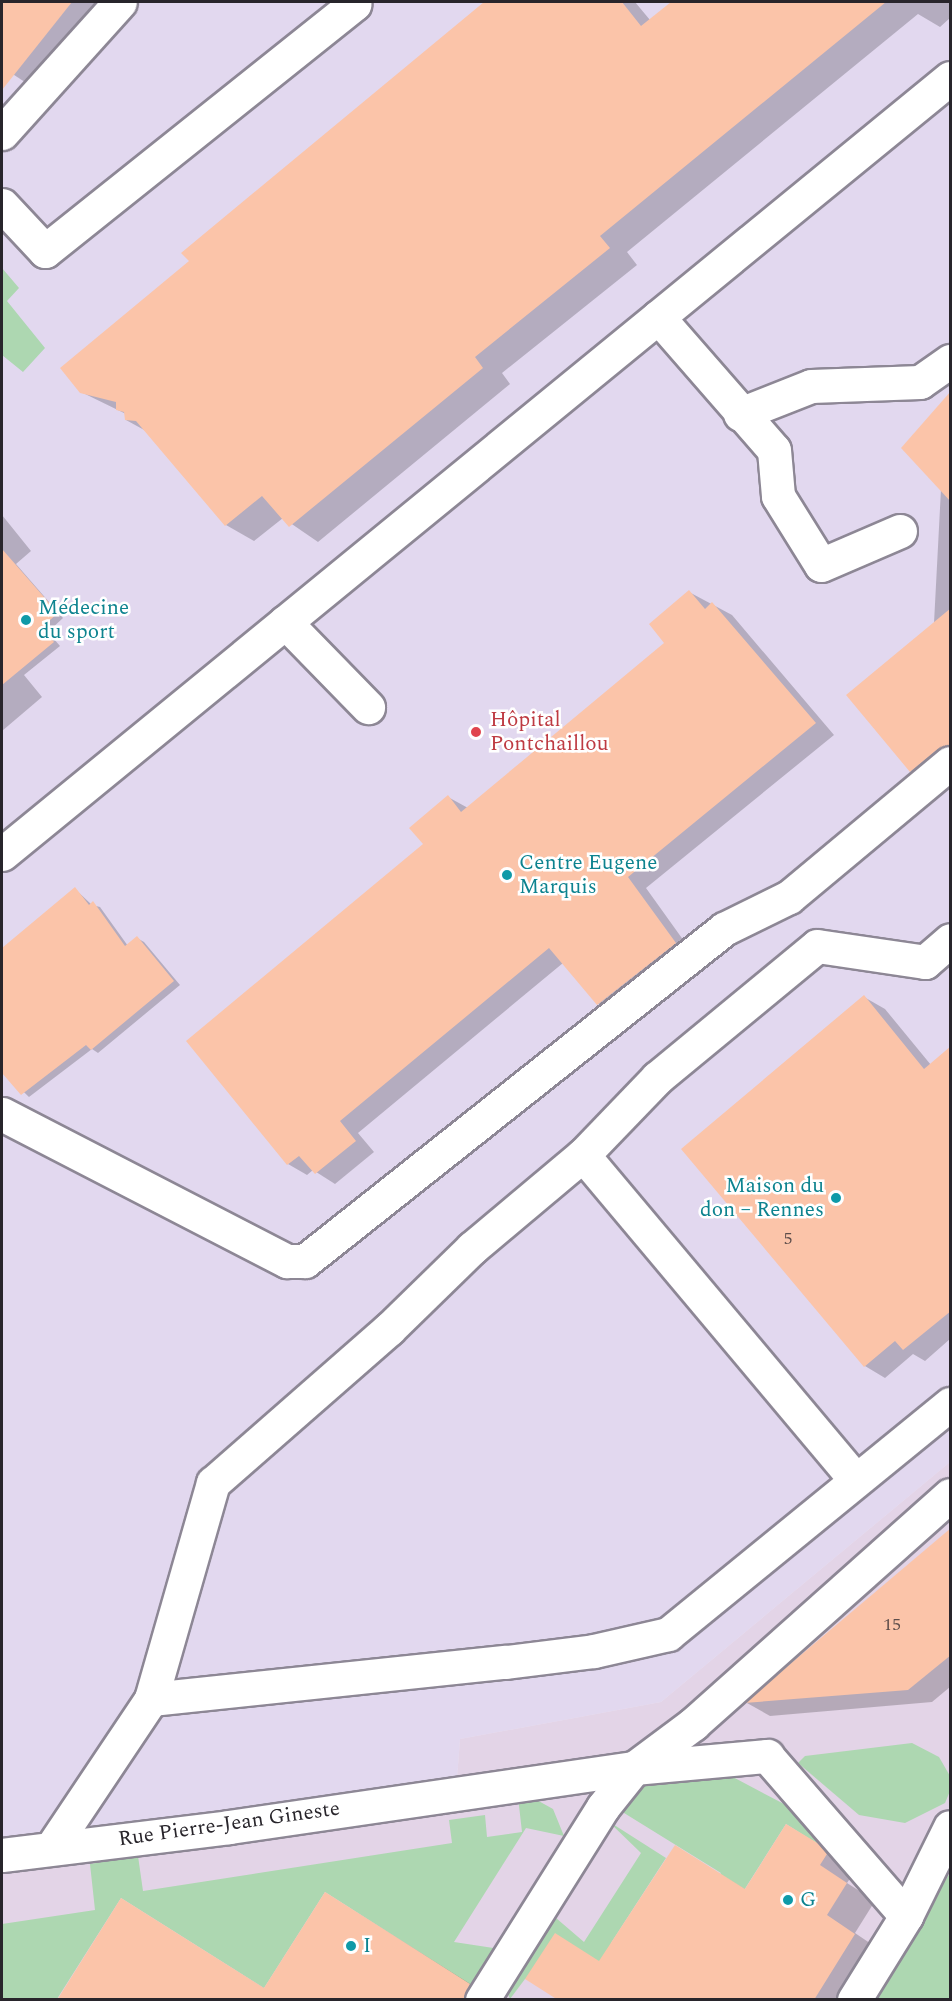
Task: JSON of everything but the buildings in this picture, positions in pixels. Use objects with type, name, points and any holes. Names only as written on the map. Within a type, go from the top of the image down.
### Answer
[{"type":"street","points":[[2,133],[120,2]]},
{"type":"street","points":[[2,205],[45,251],[354,4],[351,2]]},
{"type":"street","points":[[2,854],[951,78]]},
{"type":"street","points":[[657,317],[774,450],[778,496],[821,565],[900,531]]},
{"type":"street","points":[[740,414],[811,386],[920,382],[951,361]]},
{"type":"street","points":[[285,622],[368,707]]},
{"type":"street","points":[[2,1114],[287,1262],[305,1261],[724,929],[789,897],[951,763]]},
{"type":"street","points":[[52,1847],[151,1699],[213,1483],[389,1329],[472,1248],[583,1155],[657,1078],[817,946],[925,962],[951,940]]},
{"type":"street","points":[[583,1155],[855,1479]]},
{"type":"street","points":[[151,1699],[517,1661],[594,1651],[668,1634],[855,1479],[951,1404]]},
{"type":"street","points":[[482,2000],[603,1807],[634,1768],[693,1724],[951,1495]]},
{"type":"street","name":"Rue Pierre-Jean Gineste","points":[[2,1855],[52,1847],[229,1827],[456,1792],[634,1768],[767,1756],[906,1916]]},
{"type":"street","points":[[854,2000],[906,1916],[951,1827]]},
{"type":"shaded area","name":"Hôpital Pontchaillou","points":[[2,2],[950,2],[950,1462],[661,1702],[460,1739],[456,1792],[2,1854]]},
{"type":"shaded area","points":[[950,1462],[950,1999],[2,2000],[2,1855],[456,1792],[460,1739],[661,1702]]},
{"type":"green space","points":[[2,268],[19,288],[7,301],[45,348],[23,372],[2,355]]},
{"type":"green space","points":[[912,1743],[939,1757],[950,1776],[950,1791],[945,1803],[905,1823],[859,1815],[798,1763],[805,1756]]},
{"type":"green space","points":[[697,1772],[731,1776],[784,1804],[829,1851],[786,1824],[687,1980],[525,1979],[510,1999],[505,1988],[549,1912],[584,1942],[641,1853],[608,1821],[666,1858],[611,1943],[658,1972],[721,1873],[616,1808],[647,1781]]},
{"type":"green space","points":[[518,1797],[535,1799],[553,1809],[564,1836],[526,1828],[454,1942],[500,1949],[468,1999],[446,1999],[460,1978],[325,1892],[264,1988],[121,1898],[57,1999],[2,1999],[2,1924],[95,1910],[90,1864],[138,1856],[143,1891],[452,1843],[449,1820],[485,1815],[487,1837],[522,1832]]},
{"type":"green space","points":[[950,1873],[950,1999],[870,1999]]},
{"type":"place","name":"Médecine du sport","points":[[26,620]]},
{"type":"place","name":"Hôpital Pontchaillou","points":[[476,732]]},
{"type":"place","name":"Centre Eugene Marquis","points":[[507,875]]},
{"type":"place","name":"Maison du don – Rennes","points":[[836,1198]]},
{"type":"place","name":"G","points":[[788,1900]]},
{"type":"place","name":"I","points":[[351,1946]]}]
